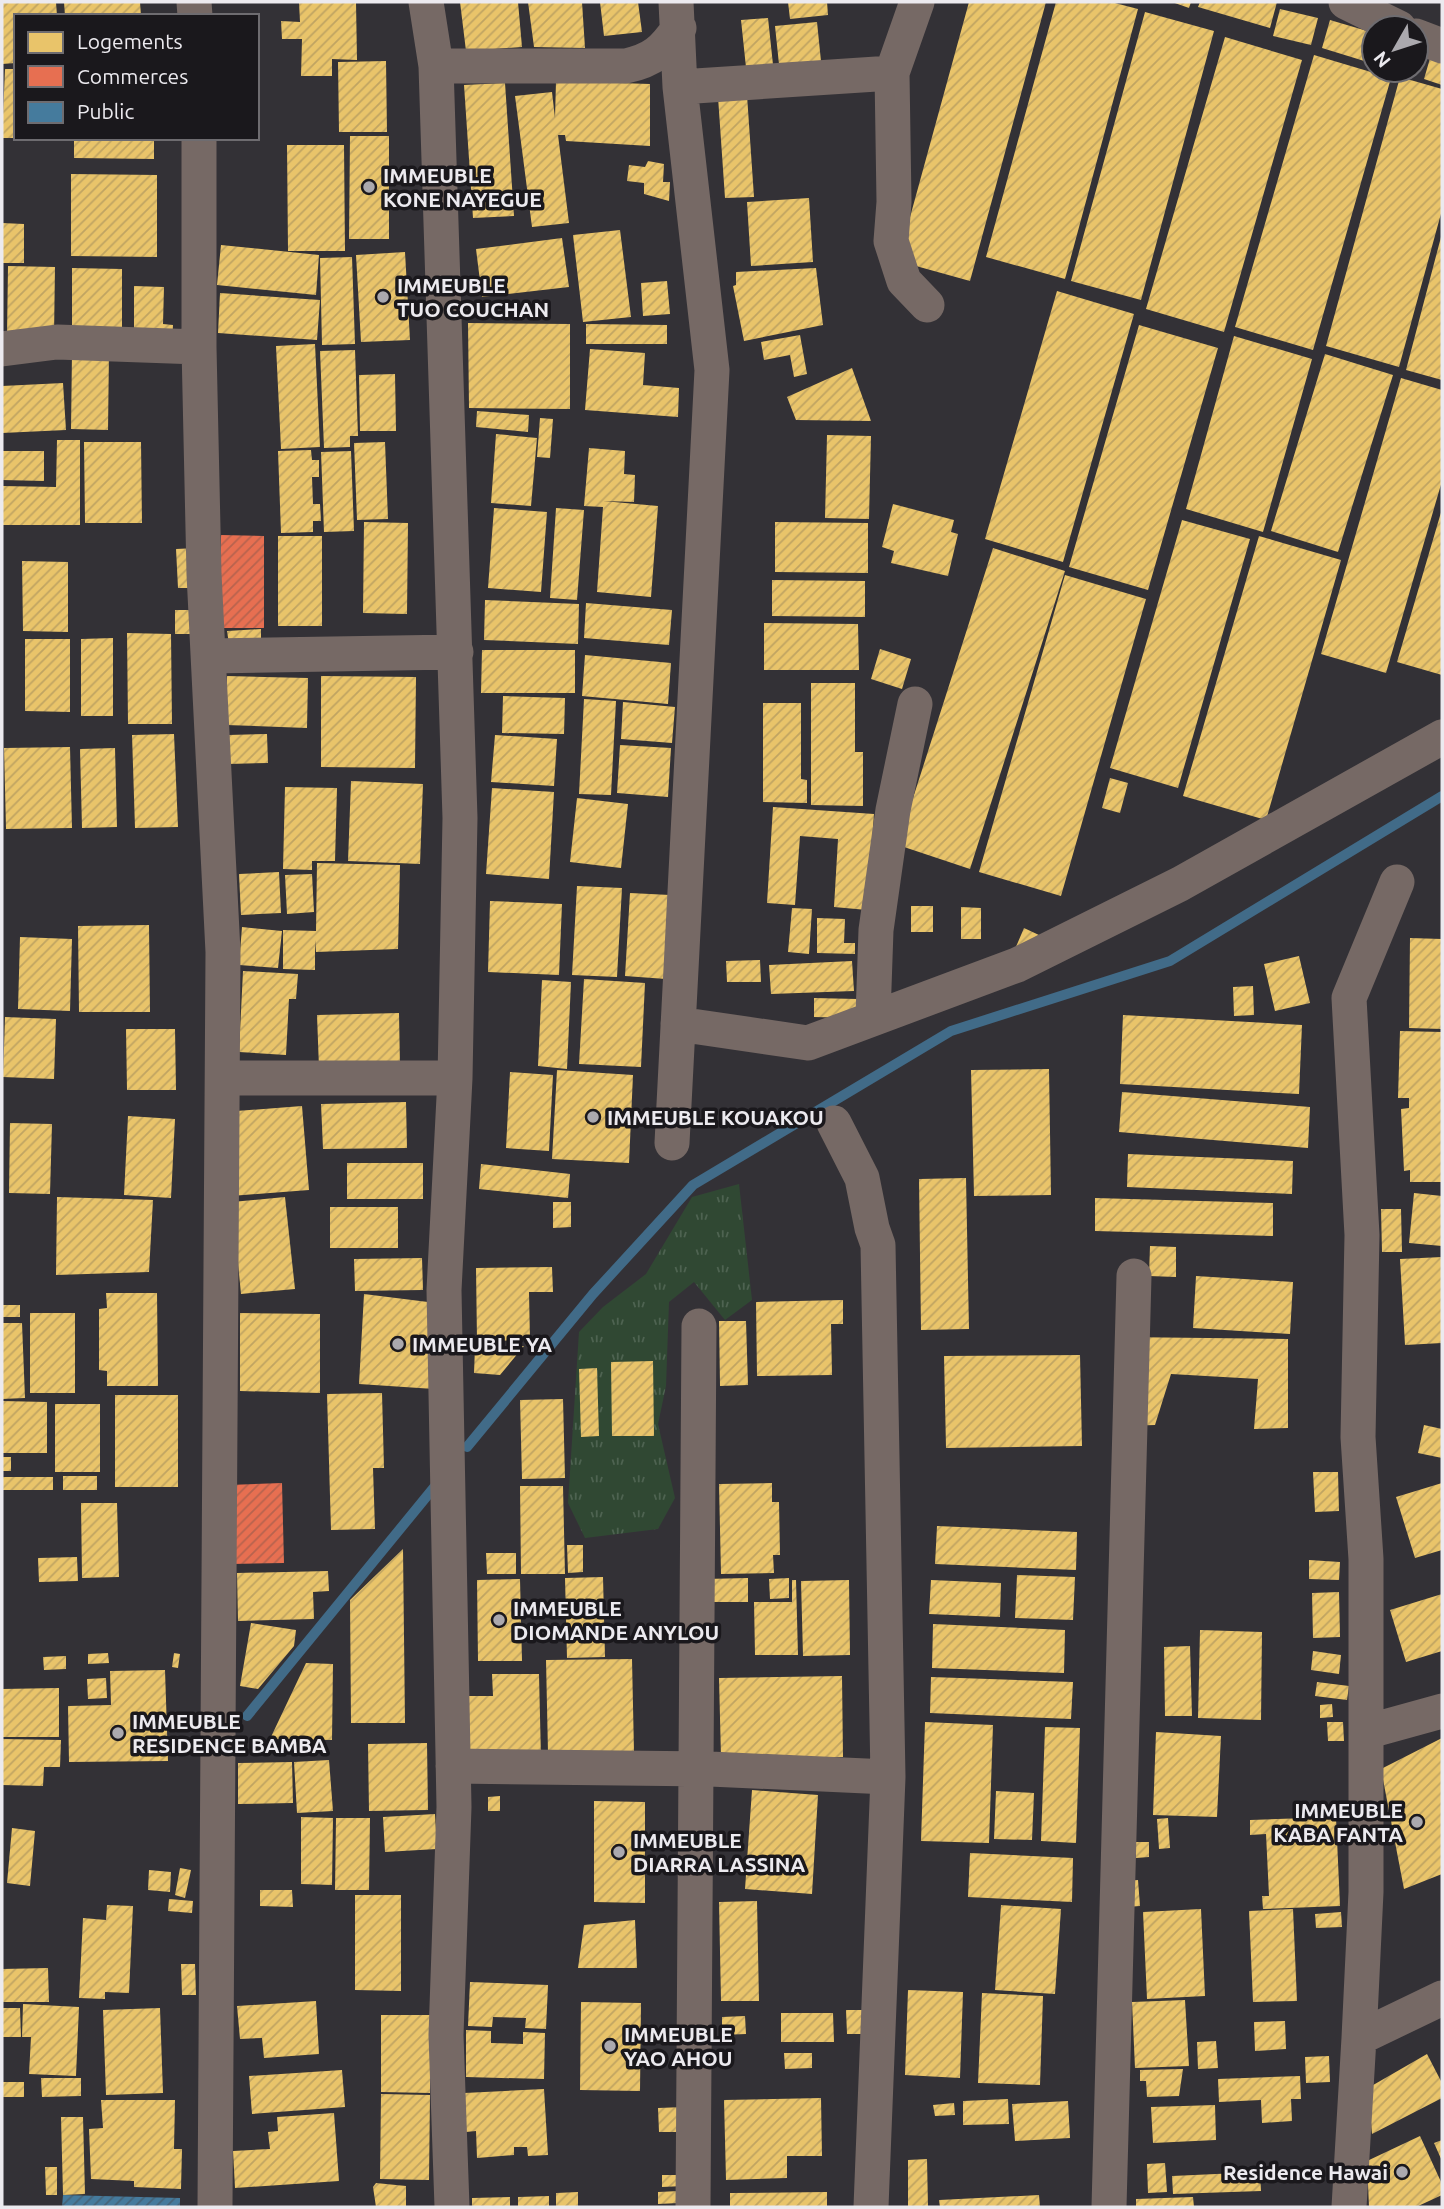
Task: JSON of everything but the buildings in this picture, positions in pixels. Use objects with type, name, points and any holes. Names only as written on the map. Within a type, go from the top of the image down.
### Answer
[{"type":"street","points":[[426,2],[436,66],[460,818],[455,1078],[443,1290],[453,1766],[446,2035],[452,2207]]},
{"type":"street","points":[[917,2],[892,74],[894,202],[891,241],[904,281],[927,305]]},
{"type":"street","points":[[1346,2],[1370,14]]},
{"type":"street","points":[[436,66],[626,66],[648,61],[662,52],[678,15]]},
{"type":"street","points":[[672,1143],[712,370],[680,87],[678,15]]},
{"type":"street","points":[[680,87],[892,74]]},
{"type":"street","points":[[199,140],[199,347],[209,656],[223,952],[215,2207]]},
{"type":"street","points":[[2,349],[57,342],[199,347]]},
{"type":"street","points":[[209,656],[456,652]]},
{"type":"street","points":[[873,1016],[876,930],[893,810],[915,704]]},
{"type":"street","points":[[678,1024],[808,1043],[873,1016],[1017,965],[1180,884],[1442,737]]},
{"type":"street","points":[[1349,2207],[1366,1892],[1366,1559],[1358,1437],[1362,1235],[1349,998],[1396,882]]},
{"type":"street","points":[[222,1078],[455,1078]]},
{"type":"street","points":[[834,1123],[862,1178],[878,1245],[888,1777],[871,2207]]},
{"type":"street","points":[[1109,2207],[1134,1276]]},
{"type":"street","points":[[693,2207],[699,1326]]},
{"type":"street","points":[[1366,1732],[1442,1711]]},
{"type":"street","points":[[453,1766],[696,1769],[888,1777]]},
{"type":"street","points":[[1359,2038],[1442,1998]]},
{"type":"green space","points":[[739,1184],[752,1300],[725,1320],[694,1282],[669,1302],[666,1386],[658,1424],[675,1498],[658,1529],[585,1538],[568,1503],[579,1332],[603,1307],[646,1274],[692,1197]]},
{"type":"waterway","points":[[467,1447],[593,1294],[693,1185],[951,1031],[1170,961],[1442,796]]},
{"type":"waterway","points":[[247,1716],[436,1485]]},
{"type":"place","name":"IMMEUBLE KONE NAYEGUE","points":[[369,187]]},
{"type":"place","name":"IMMEUBLE TUO COUCHAN","points":[[383,297]]},
{"type":"place","name":"IMMEUBLE KOUAKOU","points":[[593,1117]]},
{"type":"place","name":"IMMEUBLE YA","points":[[398,1344]]},
{"type":"place","name":"IMMEUBLE DIOMANDE ANYLOU","points":[[499,1620]]},
{"type":"place","name":"IMMEUBLE RESIDENCE BAMBA","points":[[118,1733]]},
{"type":"place","name":"IMMEUBLE KABA FANTA","points":[[1417,1822]]},
{"type":"place","name":"IMMEUBLE DIARRA LASSINA","points":[[619,1852]]},
{"type":"place","name":"IMMEUBLE YAO AHOU","points":[[610,2046]]},
{"type":"place","name":"Residence Hawai","points":[[1402,2172]]}]
